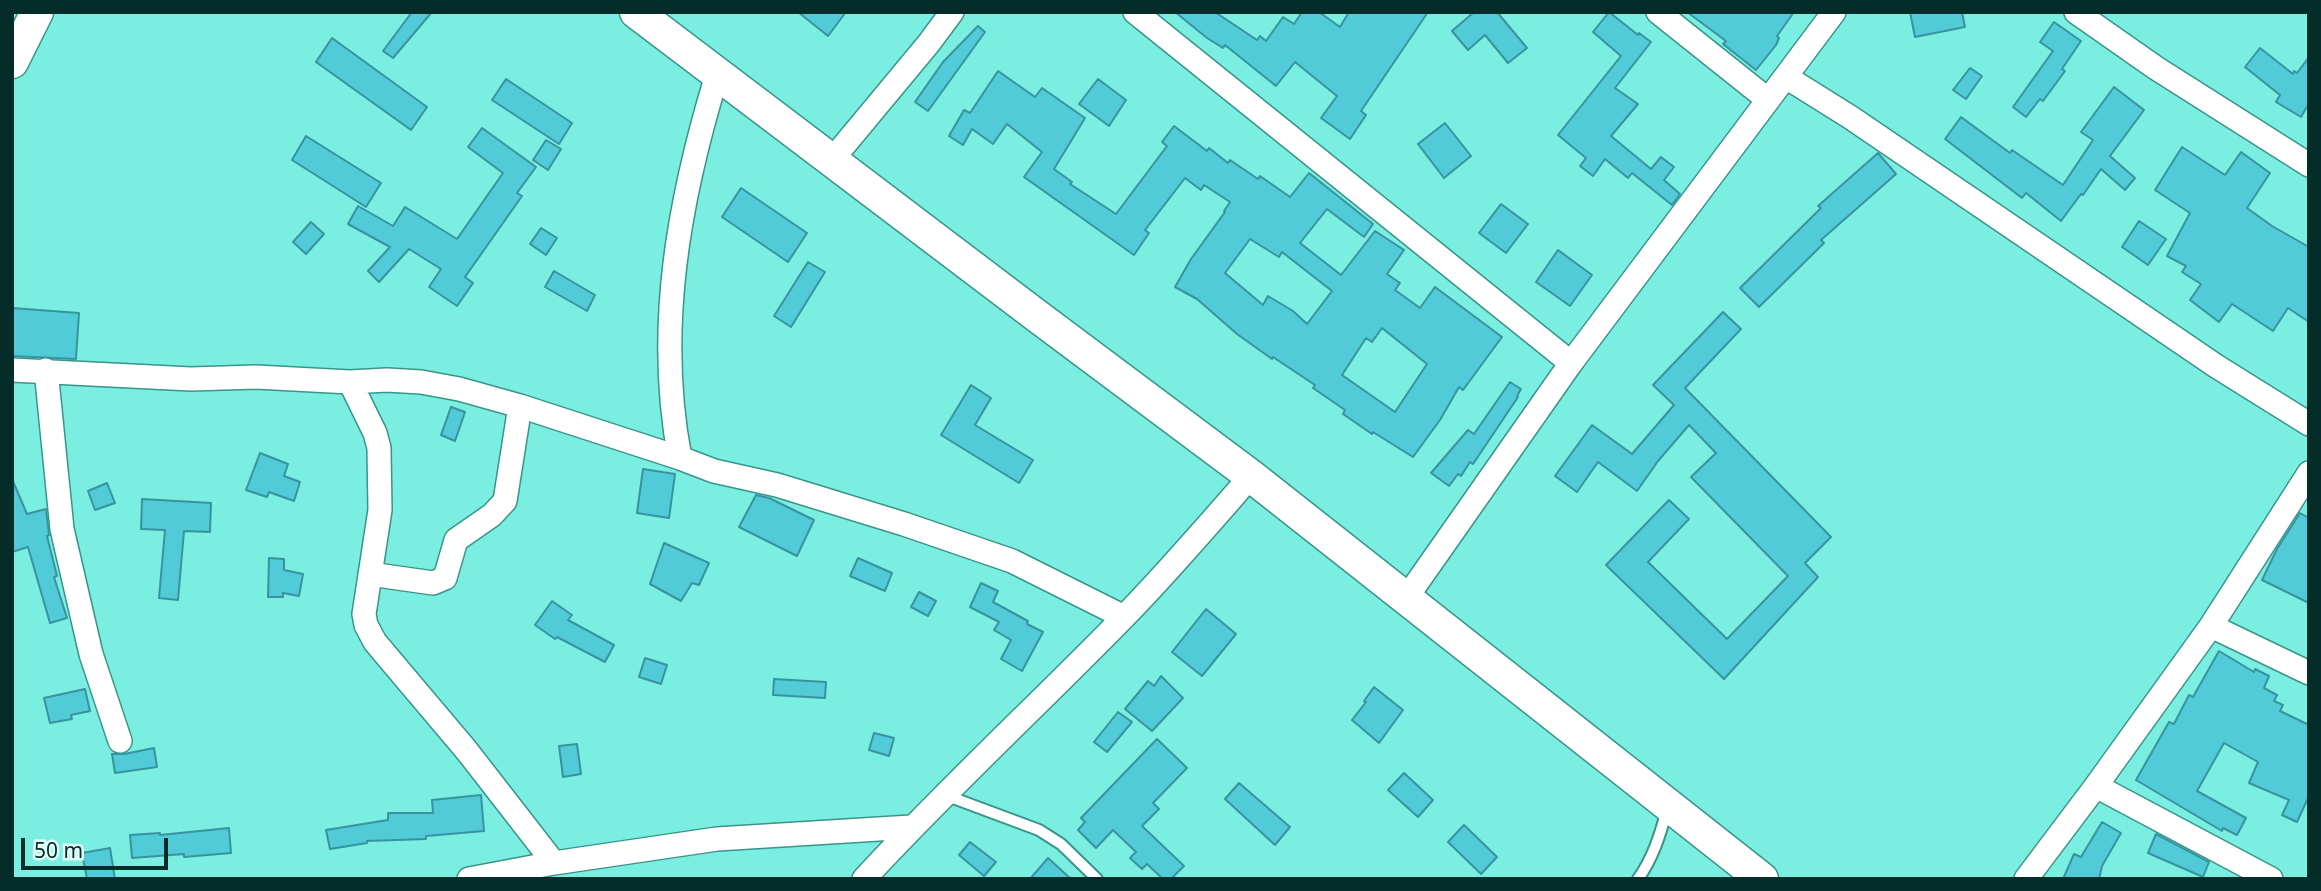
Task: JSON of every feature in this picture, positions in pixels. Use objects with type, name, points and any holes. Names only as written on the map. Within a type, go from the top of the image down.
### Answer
[{"type":"street","points":[[12,62],[37,12]]},
{"type":"street","points":[[636,12],[1251,476],[1762,879]]},
{"type":"street","points":[[831,161],[952,12]]},
{"type":"street","points":[[1135,12],[1571,363]]},
{"type":"street","points":[[1658,12],[1767,99]]},
{"type":"street","points":[[1406,597],[1571,363],[1834,12]]},
{"type":"street","points":[[2076,12],[2156,68],[2309,165]]},
{"type":"street","points":[[680,457],[671,393],[671,298],[680,220],[698,136],[717,75]]},
{"type":"street","points":[[1786,77],[1850,117],[2216,366],[2309,424]]},
{"type":"street","points":[[12,370],[191,379],[256,377],[350,382],[387,380],[421,382],[459,389],[680,457],[715,471],[777,485],[904,524],[1012,561],[1124,617]]},
{"type":"street","points":[[47,370],[62,529],[90,654],[120,741]]},
{"type":"street","points":[[350,382],[375,433],[379,448],[380,510],[364,614],[366,625],[375,642],[467,751],[554,863]]},
{"type":"street","points":[[370,574],[433,583],[445,578],[456,540],[492,515],[505,501],[520,406]]},
{"type":"street","points":[[2026,879],[2211,626],[2309,472]]},
{"type":"street","points":[[864,879],[911,827],[1124,617],[1251,476]]},
{"type":"street","points":[[2211,626],[2309,673]]},
{"type":"street","points":[[2096,786],[2271,879]]},
{"type":"street","points":[[469,879],[554,863],[717,839],[911,827]]},
{"type":"lane","points":[[945,795],[1039,830],[1061,844],[1097,879]]},
{"type":"lane","points":[[1638,879],[1657,846],[1669,804]]},
{"type":"building","points":[[412,12],[432,12],[393,58],[383,51]]},
{"type":"building","points":[[798,12],[846,12],[828,36]]},
{"type":"building","points":[[1175,12],[1215,12],[1257,40],[1260,36],[1266,41],[1283,17],[1294,24],[1302,12],[1319,12],[1340,27],[1349,12],[1428,12],[1361,111],[1366,115],[1350,139],[1321,118],[1337,96],[1295,62],[1276,86],[1225,45],[1223,48],[1207,38]]},
{"type":"building","points":[[1474,12],[1497,12],[1527,48],[1508,63],[1485,35],[1468,50],[1452,31]]},
{"type":"building","points":[[1609,12],[1651,42],[1615,88],[1638,104],[1611,136],[1651,169],[1661,157],[1674,167],[1664,180],[1680,194],[1672,205],[1632,173],[1628,178],[1605,159],[1593,176],[1580,166],[1586,158],[1558,135],[1621,56],[1593,32]]},
{"type":"building","points":[[1687,12],[1794,12],[1777,36],[1779,38],[1776,45],[1756,70],[1723,44],[1726,41]]},
{"type":"building","points":[[1910,12],[1962,12],[1965,27],[1915,37]]},
{"type":"building","points":[[2054,22],[2081,41],[2062,69],[2065,71],[2043,101],[2040,99],[2026,117],[2013,107],[2053,51],[2040,42]]},
{"type":"building","points":[[978,26],[985,32],[928,111],[915,102],[943,62]]},
{"type":"building","points":[[332,38],[427,107],[411,130],[316,62]]},
{"type":"building","points":[[2260,48],[2293,74],[2294,71],[2297,73],[2309,57],[2309,103],[2301,117],[2276,102],[2280,95],[2245,67]]},
{"type":"building","points":[[1970,68],[1982,76],[1966,99],[1953,90]]},
{"type":"building","points":[[998,71],[1035,97],[1042,88],[1085,118],[1054,169],[1072,182],[1070,184],[1116,214],[1167,146],[1162,142],[1174,126],[1207,151],[1209,148],[1228,163],[1230,160],[1258,179],[1260,176],[1290,197],[1309,173],[1373,224],[1364,237],[1327,209],[1300,243],[1341,275],[1375,231],[1404,250],[1387,274],[1400,283],[1395,290],[1420,308],[1435,287],[1502,337],[1463,390],[1459,387],[1440,420],[1413,457],[1343,414],[1345,410],[1313,388],[1315,385],[1273,357],[1272,359],[1237,334],[1197,299],[1175,287],[1230,202],[1204,185],[1201,190],[1185,178],[1145,230],[1149,233],[1134,255],[1024,177],[1042,152],[1007,124],[993,144],[972,129],[963,145],[949,136],[964,110],[970,113]],"holes":[[[1250,239],[1279,257],[1282,252],[1332,291],[1307,324],[1293,311],[1268,296],[1263,305],[1225,273]],[[1382,328],[1427,364],[1395,412],[1342,375],[1366,338],[1372,342]]]},
{"type":"building","points":[[506,79],[572,123],[559,144],[492,100]]},
{"type":"building","points":[[1098,79],[1126,100],[1109,126],[1079,104]]},
{"type":"building","points":[[2114,87],[2144,110],[2110,156],[2135,178],[2125,190],[2101,169],[2061,221],[2026,193],[2022,198],[1945,139],[1961,117],[2010,153],[2012,150],[2063,185],[2093,140],[2081,132]]},
{"type":"building","points":[[1445,123],[1471,156],[1444,178],[1418,144]]},
{"type":"building","points":[[482,128],[536,167],[517,193],[522,196],[465,277],[473,283],[457,306],[429,287],[441,269],[409,249],[379,282],[368,271],[390,247],[348,224],[358,206],[393,226],[405,207],[457,239],[503,173],[468,147]]},
{"type":"building","points":[[306,136],[381,183],[366,207],[292,160]]},
{"type":"building","points":[[546,140],[561,149],[548,170],[533,160]]},
{"type":"building","points":[[2182,147],[2225,175],[2241,152],[2270,173],[2247,208],[2309,247],[2309,322],[2288,308],[2273,331],[2232,304],[2219,322],[2190,300],[2201,284],[2182,272],[2186,266],[2167,256],[2190,213],[2155,190]]},
{"type":"building","points":[[1878,153],[1896,174],[1821,240],[1824,243],[1759,307],[1740,288],[1821,208],[1818,206]]},
{"type":"building","points":[[741,188],[807,233],[788,262],[722,217]]},
{"type":"building","points":[[1501,204],[1528,224],[1506,253],[1479,233]]},
{"type":"building","points":[[2139,221],[2166,239],[2148,265],[2122,247]]},
{"type":"building","points":[[311,222],[324,234],[306,254],[293,242]]},
{"type":"building","points":[[541,228],[557,238],[546,255],[530,244]]},
{"type":"building","points":[[1558,250],[1592,275],[1570,306],[1536,282]]},
{"type":"building","points":[[808,262],[825,272],[791,327],[774,316]]},
{"type":"building","points":[[554,271],[595,295],[587,311],[545,287]]},
{"type":"building","points":[[12,308],[79,313],[76,359],[12,356]]},
{"type":"building","points":[[1723,312],[1741,329],[1685,388],[1831,537],[1805,563],[1818,577],[1724,679],[1606,565],[1669,500],[1689,519],[1648,562],[1727,639],[1788,576],[1691,477],[1716,453],[1689,425],[1637,491],[1598,462],[1577,492],[1555,476],[1592,425],[1632,454],[1674,405],[1653,385]]},
{"type":"building","points":[[1510,382],[1521,389],[1518,397],[1473,464],[1470,462],[1461,476],[1458,474],[1449,486],[1431,473],[1468,430],[1474,434]]},
{"type":"building","points":[[971,385],[991,398],[975,425],[1033,460],[1019,483],[941,435]]},
{"type":"building","points":[[451,407],[465,412],[455,441],[441,435]]},
{"type":"building","points":[[260,453],[288,464],[284,476],[300,482],[294,501],[269,492],[267,497],[246,490]]},
{"type":"building","points":[[643,469],[675,474],[669,518],[637,513]]},
{"type":"building","points":[[12,479],[27,514],[46,509],[47,536],[57,576],[54,577],[67,618],[50,623],[28,547],[12,552]]},
{"type":"building","points":[[107,483],[115,503],[95,510],[88,491]]},
{"type":"building","points":[[756,495],[769,498],[814,520],[797,556],[739,527]]},
{"type":"building","points":[[142,499],[211,503],[210,532],[184,531],[178,600],[159,598],[165,530],[141,529]]},
{"type":"building","points":[[2300,513],[2309,518],[2309,603],[2262,580],[2277,549]]},
{"type":"building","points":[[664,543],[709,563],[699,585],[692,583],[681,601],[650,584]]},
{"type":"building","points":[[269,558],[284,559],[284,570],[303,574],[299,596],[283,593],[283,597],[268,597]]},
{"type":"building","points":[[858,558],[892,573],[885,591],[850,576]]},
{"type":"building","points":[[981,583],[998,591],[993,602],[1043,632],[1022,671],[1001,659],[1011,640],[994,630],[999,622],[970,607]]},
{"type":"building","points":[[919,592],[936,601],[928,616],[911,607]]},
{"type":"building","points":[[552,601],[572,615],[568,620],[614,645],[605,662],[557,637],[555,639],[535,625]]},
{"type":"building","points":[[1206,609],[1236,634],[1202,676],[1172,652]]},
{"type":"building","points":[[2219,651],[2254,672],[2255,669],[2269,676],[2264,688],[2277,695],[2274,701],[2283,705],[2280,711],[2309,725],[2309,796],[2297,822],[2282,815],[2289,800],[2249,783],[2258,762],[2224,743],[2197,791],[2246,818],[2237,835],[2223,828],[2222,831],[2136,780],[2169,722],[2174,724],[2189,695],[2193,697]]},
{"type":"building","points":[[645,658],[667,665],[661,684],[639,677]]},
{"type":"building","points":[[1161,676],[1183,698],[1152,731],[1125,709],[1148,681],[1154,686]]},
{"type":"building","points":[[774,679],[826,682],[825,698],[773,695]]},
{"type":"building","points":[[1374,687],[1403,710],[1379,743],[1352,720]]},
{"type":"building","points":[[85,689],[90,711],[71,715],[72,719],[50,723],[44,698]]},
{"type":"building","points":[[1118,712],[1132,722],[1107,752],[1094,742]]},
{"type":"building","points":[[874,733],[894,738],[889,756],[869,750]]},
{"type":"building","points":[[1157,739],[1187,768],[1153,803],[1159,809],[1142,826],[1184,866],[1171,879],[1163,879],[1147,864],[1142,869],[1130,858],[1136,852],[1113,830],[1096,848],[1078,830],[1085,822],[1081,818]]},
{"type":"building","points":[[577,744],[581,774],[563,777],[559,746]]},
{"type":"building","points":[[154,748],[157,767],[115,773],[112,754]]},
{"type":"building","points":[[1404,773],[1433,800],[1418,817],[1388,790]]},
{"type":"building","points":[[1239,783],[1290,827],[1275,845],[1225,799]]},
{"type":"building","points":[[481,795],[484,831],[426,836],[426,839],[367,841],[330,849],[326,830],[388,820],[388,813],[433,813],[432,800]]},
{"type":"building","points":[[2102,822],[2121,833],[2102,866],[2099,879],[2063,879],[2074,854],[2081,857]]},
{"type":"building","points":[[1464,825],[1497,857],[1481,874],[1448,842]]},
{"type":"building","points":[[229,828],[231,853],[132,858],[130,835],[160,835]]},
{"type":"building","points":[[2156,834],[2209,862],[2203,877],[2148,853]]},
{"type":"building","points":[[970,842],[996,862],[984,876],[959,855]]},
{"type":"building","points":[[110,848],[115,879],[87,879],[82,853]]},
{"type":"building","points":[[1048,858],[1071,879],[1030,879]]}]
